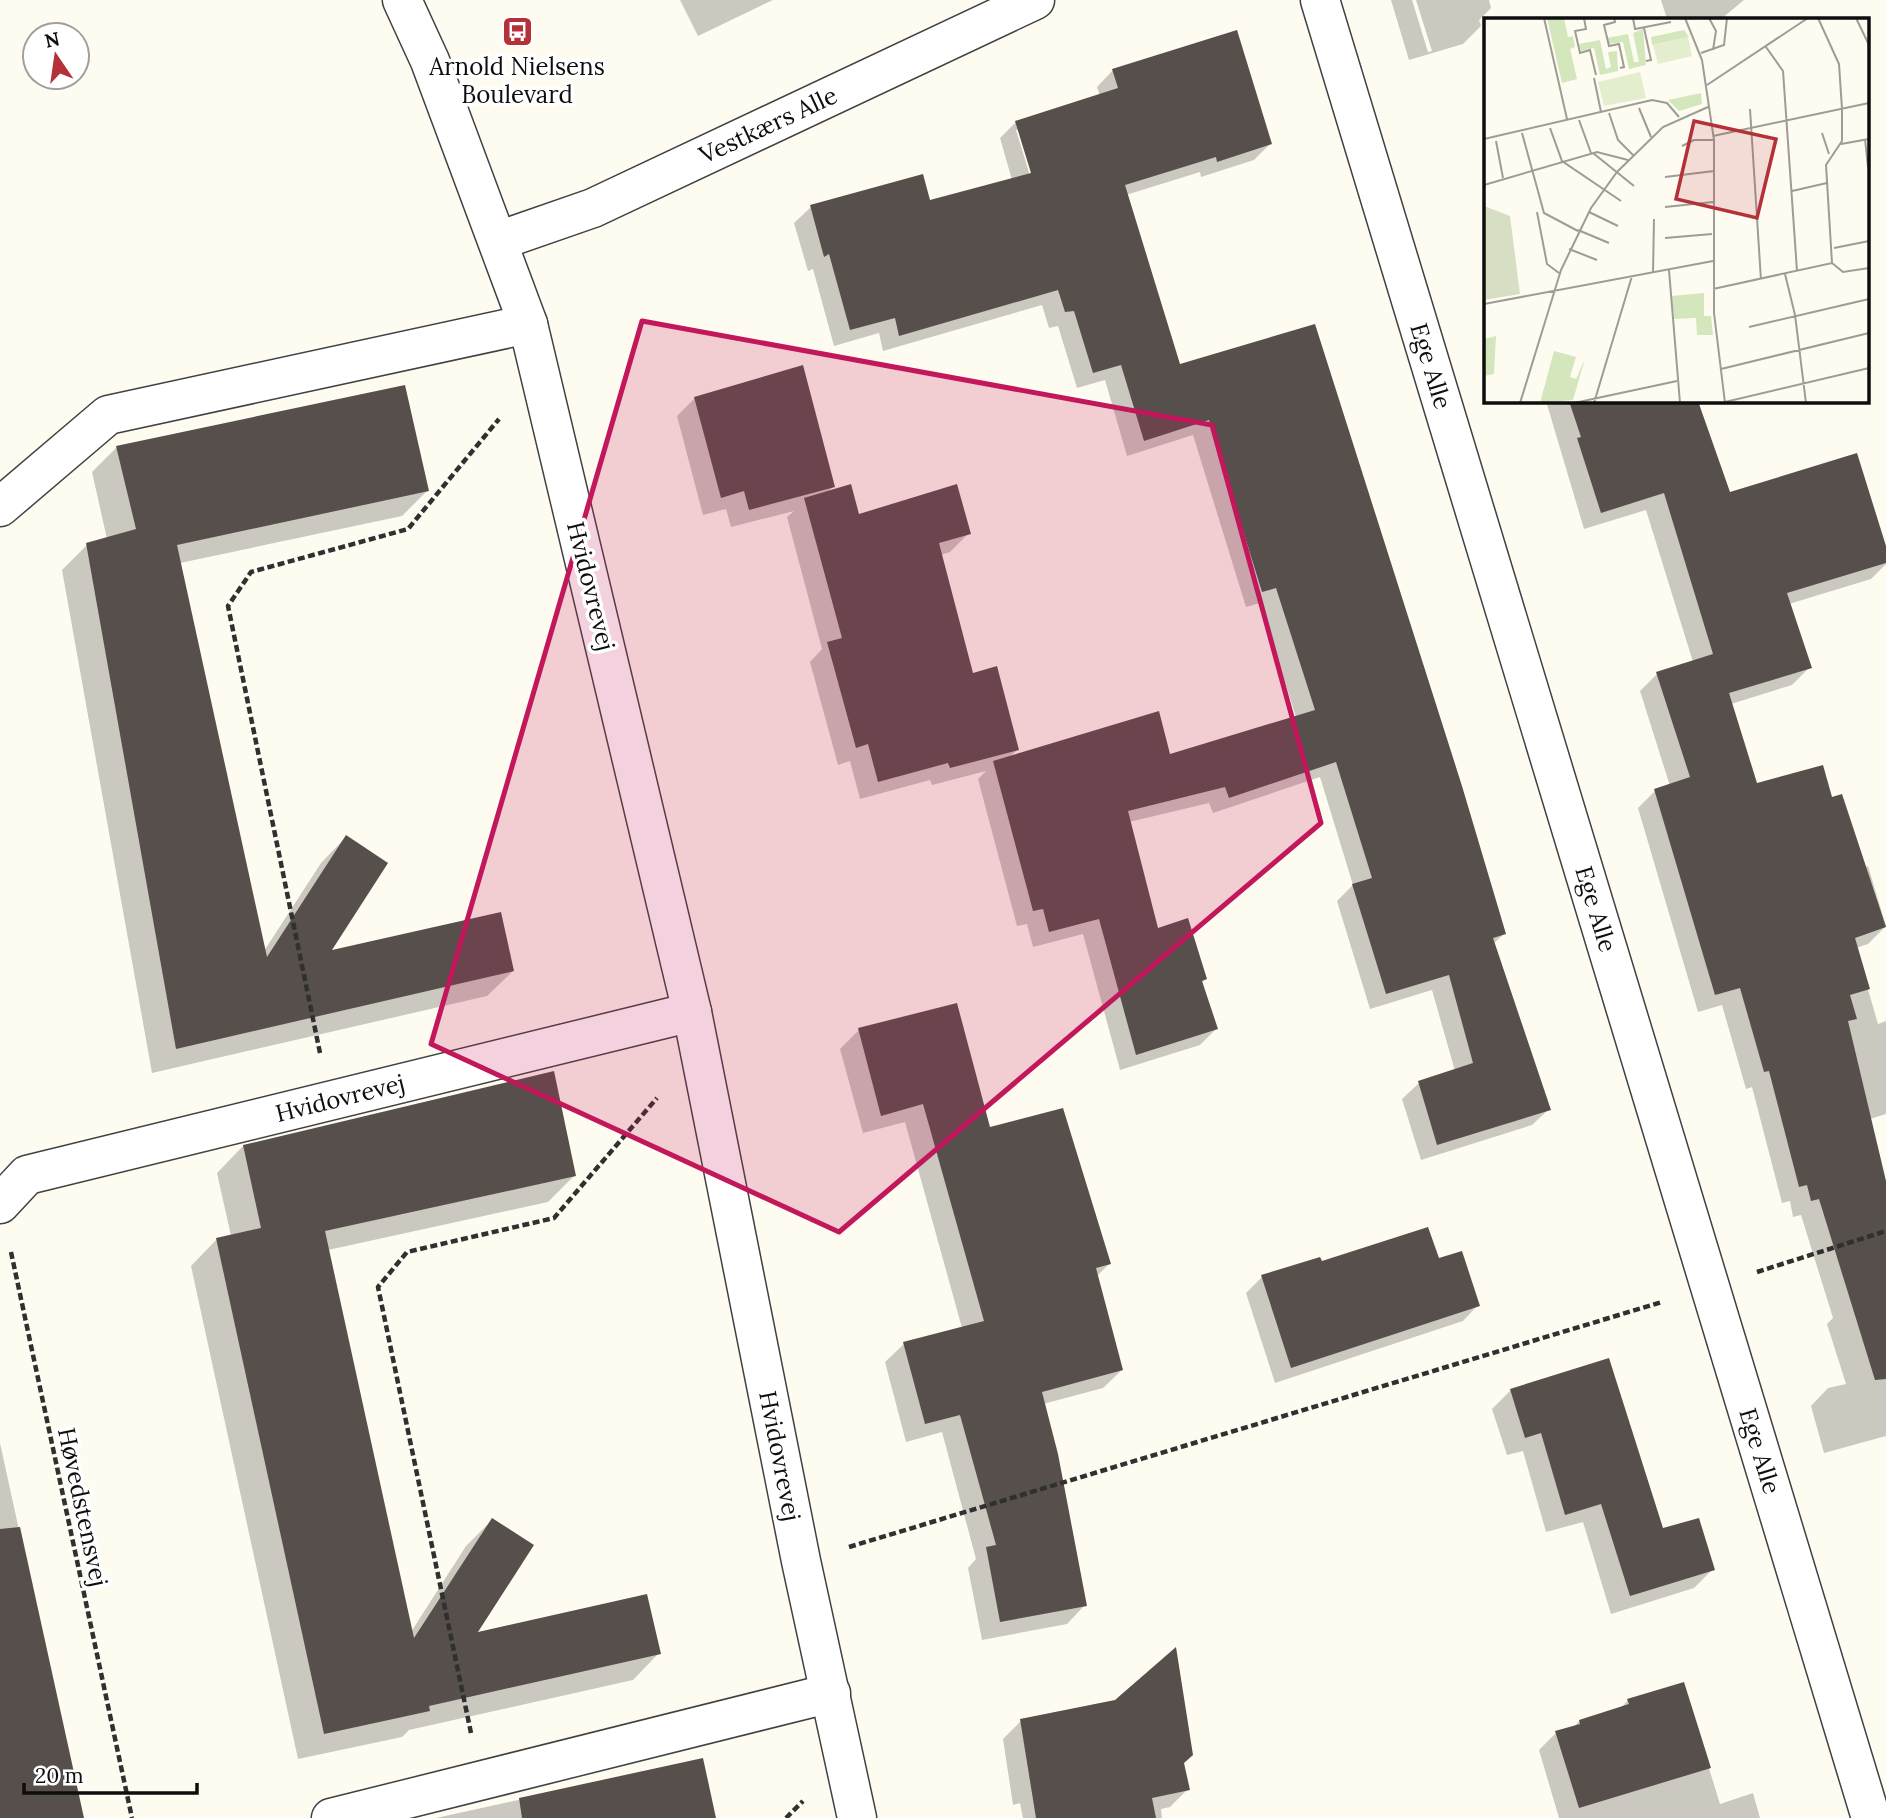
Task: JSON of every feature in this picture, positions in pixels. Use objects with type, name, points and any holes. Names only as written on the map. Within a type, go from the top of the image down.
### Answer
[{"type":"street","name":"Hvidovrevej","points":[[402,0],[430,61],[528,324],[692,1012],[802,1561],[857,1818]]},
{"type":"street","name":"Vestkærs Alle","points":[[498,241],[593,208],[1034,0]]},
{"type":"street","name":"Ege Alle","points":[[1320,0],[1871,1818]]},
{"type":"street","points":[[0,506],[108,415],[528,324]]},
{"type":"street","name":"Hvidovrevej","points":[[0,1204],[27,1175],[692,1012]]},
{"type":"street","points":[[331,1818],[831,1693]]},
{"type":"path","points":[[330,1101],[228,606],[251,572],[408,529],[539,370]]},
{"type":"path","points":[[481,1780],[378,1287],[407,1252],[554,1218],[699,1050]]},
{"type":"path","name":"Høvedstensvej","points":[[0,1204],[132,1818]]},
{"type":"path","points":[[802,1561],[1711,1287],[1886,1231]]},
{"type":"highlighted area","points":[[642,321],[1212,425],[1321,823],[839,1232],[431,1044]]},
{"type":"building","points":[[1237,30],[1272,144],[1217,162],[1216,157],[1125,185],[1180,364],[1315,324],[1462,786],[1506,934],[1493,938],[1551,1110],[1437,1145],[1418,1081],[1473,1063],[1449,975],[1386,994],[1352,884],[1372,878],[1336,762],[1229,798],[1225,787],[1128,811],[1158,928],[1188,918],[1207,979],[1202,981],[1218,1029],[1136,1055],[1099,919],[1049,932],[1043,909],[1033,911],[993,761],[1159,711],[1170,754],[1315,710],[1276,588],[1262,592],[1209,420],[1144,441],[1121,365],[1093,373],[1074,311],[1065,312],[1058,290],[899,336],[895,318],[850,330],[829,254],[824,257],[810,205],[923,174],[930,200],[1031,173],[1015,121],[1118,88],[1112,69]]},
{"type":"building","points":[[803,365],[835,487],[749,510],[744,491],[721,498],[694,397]]},
{"type":"building","points":[[405,385],[429,491],[177,545],[267,957],[346,835],[388,863],[332,950],[501,912],[514,971],[176,1049],[86,543],[136,529],[116,446]]},
{"type":"building","points":[[1569,402],[1698,402],[1730,492],[1857,453],[1886,546],[1886,563],[1787,593],[1812,668],[1729,693],[1757,783],[1823,765],[1832,797],[1842,794],[1886,927],[1855,938],[1870,989],[1850,995],[1857,1019],[1848,1021],[1886,1181],[1886,1379],[1875,1380],[1819,1199],[1811,1201],[1807,1185],[1799,1187],[1769,1071],[1764,1072],[1740,988],[1715,995],[1654,789],[1690,777],[1656,672],[1713,654],[1664,493],[1601,513],[1577,438],[1581,437]]},
{"type":"building","points":[[851,484],[859,514],[957,484],[971,534],[939,543],[973,673],[997,666],[1019,750],[950,768],[948,763],[878,782],[868,744],[856,748],[827,642],[842,638],[804,498]]},
{"type":"building","points":[[957,1003],[990,1127],[1063,1108],[1111,1264],[1096,1268],[1123,1370],[1042,1392],[1058,1454],[1087,1606],[1000,1622],[986,1547],[996,1545],[960,1415],[925,1424],[903,1342],[984,1321],[923,1104],[881,1116],[858,1028]]},
{"type":"building","points":[[554,1071],[576,1176],[325,1231],[414,1638],[492,1518],[534,1545],[478,1632],[647,1594],[661,1654],[429,1706],[430,1711],[324,1734],[216,1238],[261,1228],[243,1145]]},
{"type":"building","points":[[1428,1227],[1439,1258],[1462,1251],[1480,1306],[1291,1368],[1261,1275],[1320,1257],[1322,1261]]},
{"type":"building","points":[[1609,1358],[1663,1528],[1699,1518],[1715,1570],[1630,1596],[1601,1504],[1565,1515],[1541,1433],[1525,1438],[1510,1389]]},
{"type":"building","points":[[20,1527],[84,1818],[0,1818],[0,1529]]},
{"type":"building","points":[[1176,1647],[1193,1755],[1184,1763],[1190,1790],[1152,1798],[1156,1818],[1036,1818],[1020,1719],[1115,1700]]},
{"type":"building","points":[[1684,1682],[1711,1768],[1579,1808],[1555,1731],[1580,1724],[1579,1720],[1629,1704],[1627,1699]]},
{"type":"building","points":[[703,1758],[716,1818],[522,1818],[519,1798]]},
{"type":"place","name":"Arnold Nielsens Boulevard","points":[[517,32]]}]
